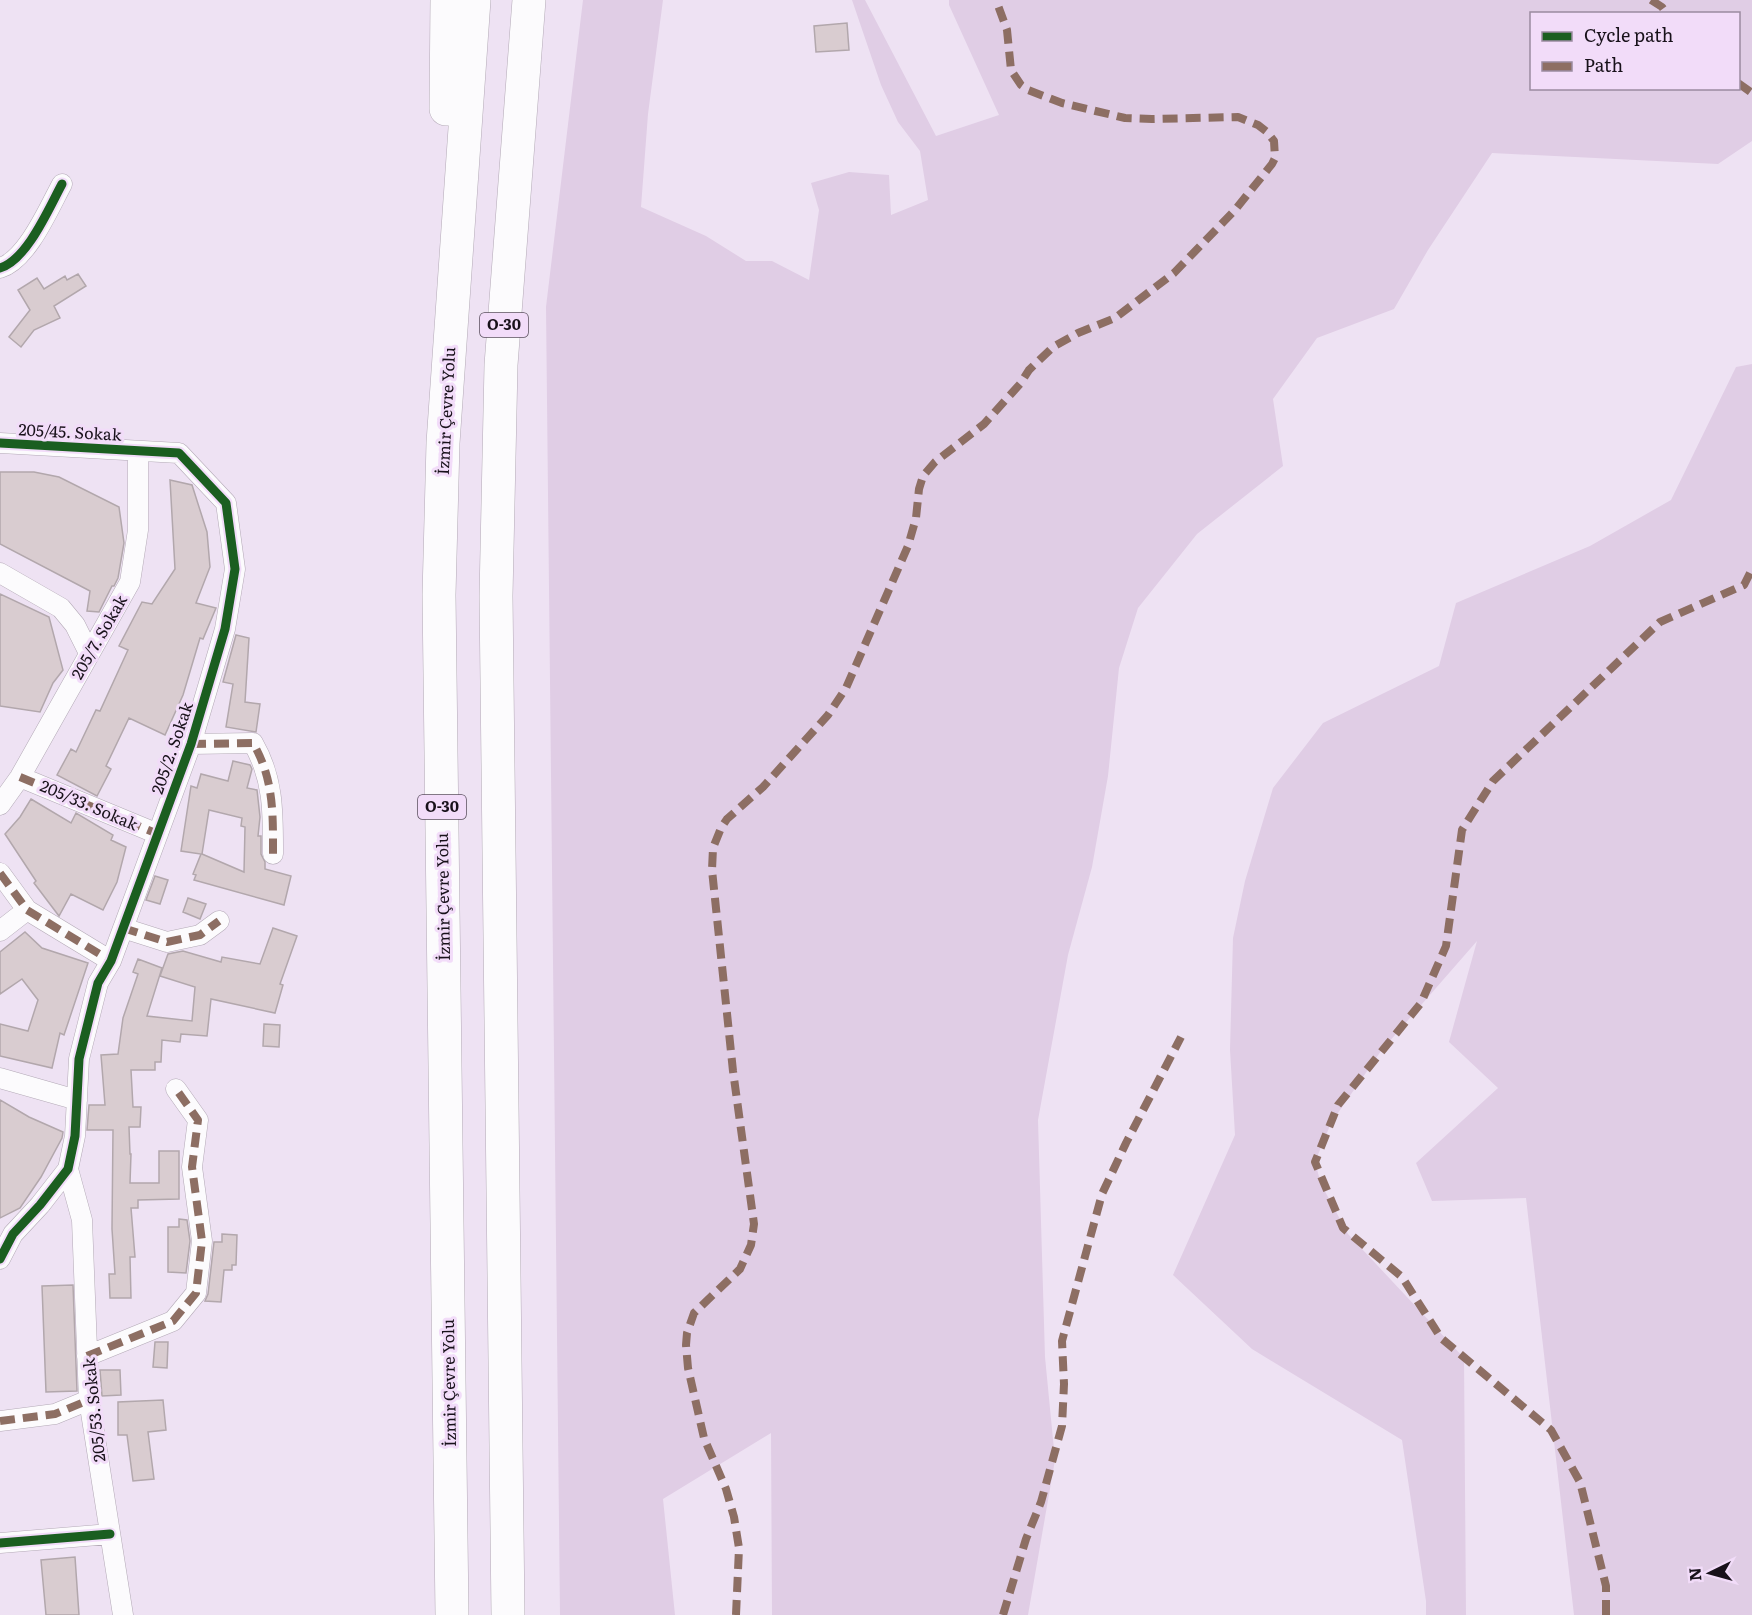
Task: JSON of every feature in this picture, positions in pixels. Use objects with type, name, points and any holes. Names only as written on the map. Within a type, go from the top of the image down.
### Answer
[{"type":"highway","points":[[443,443],[447,0]]},
{"type":"highway","name":"İzmir Çevre Yolu","points":[[452,1615],[439,607],[443,443],[474,0]]},
{"type":"highway","name":"O-30","points":[[508,1615],[496,596],[501,365],[529,0]]},
{"type":"highway","points":[[525,54],[534,0]]},
{"type":"street","points":[[0,268],[7,266],[24,250],[63,184]]},
{"type":"street","name":"205/45. Sokak","points":[[0,443],[138,451]]},
{"type":"street","name":"205/7. Sokak","points":[[0,805],[20,777],[130,582],[138,531],[138,451]]},
{"type":"street","name":"205/2. Sokak","points":[[68,1169],[75,1136],[79,1059],[98,983],[111,961],[191,744],[225,629],[235,569],[226,503],[179,453],[138,451]]},
{"type":"street","points":[[0,573],[62,608],[75,625],[89,653]]},
{"type":"street","points":[[191,744],[253,743],[259,753],[272,796],[273,854]]},
{"type":"street","name":"205/33. Sokak","points":[[20,777],[158,834]]},
{"type":"street","points":[[0,873],[27,910],[111,961]]},
{"type":"street","points":[[0,931],[27,910]]},
{"type":"street","points":[[123,928],[167,942],[200,935],[219,921]]},
{"type":"street","points":[[0,1078],[77,1100]]},
{"type":"street","points":[[87,1356],[173,1321],[196,1293],[202,1241],[192,1167],[198,1120],[176,1089]]},
{"type":"street","points":[[0,1259],[6,1228],[40,1205],[68,1169]]},
{"type":"street","name":"205/53. Sokak","points":[[68,1169],[82,1220],[89,1400],[123,1615]]},
{"type":"street","points":[[0,1421],[55,1414],[89,1400]]},
{"type":"street","points":[[0,1542],[110,1534]]},
{"type":"shaded area","points":[[583,0],[663,0],[648,114],[641,207],[706,236],[746,261],[772,261],[809,280],[819,210],[811,183],[849,172],[889,175],[891,215],[928,200],[920,151],[898,122],[881,85],[852,0],[865,0],[936,136],[999,115],[949,5],[949,0],[1752,0],[1752,141],[1718,164],[1492,153],[1428,250],[1394,309],[1317,338],[1273,399],[1283,466],[1197,534],[1138,608],[1119,668],[1108,776],[1092,867],[1068,955],[1038,1120],[1045,1357],[1055,1460],[1028,1615],[772,1615],[771,1433],[663,1499],[675,1615],[560,1615],[546,307]]},
{"type":"shaded area","points":[[1752,364],[1752,1615],[1574,1615],[1526,1198],[1432,1201],[1416,1163],[1498,1088],[1449,1042],[1477,941],[1381,1051],[1331,1123],[1315,1162],[1321,1184],[1348,1234],[1464,1358],[1466,1615],[1426,1615],[1426,1601],[1402,1440],[1252,1349],[1173,1275],[1235,1135],[1230,1050],[1233,938],[1245,881],[1273,788],[1323,723],[1439,666],[1456,603],[1590,546],[1671,500],[1736,367]]},
{"type":"building","points":[[847,23],[849,50],[816,52],[814,26]]},
{"type":"building","points":[[78,274],[86,286],[54,306],[60,318],[34,330],[21,347],[9,337],[30,310],[18,290],[37,278],[44,289],[65,276],[67,280]]},
{"type":"building","points":[[0,472],[34,472],[59,477],[119,507],[124,543],[118,578],[99,612],[87,611],[90,591],[0,544]]},
{"type":"building","points":[[170,480],[192,485],[207,532],[210,567],[196,603],[216,608],[203,639],[200,638],[183,695],[165,735],[129,718],[106,766],[111,769],[97,796],[57,775],[71,749],[76,752],[96,710],[100,711],[128,650],[119,646],[142,602],[152,604],[175,569]]},
{"type":"building","points":[[0,594],[49,617],[63,670],[53,683],[40,712],[0,706]]},
{"type":"building","points":[[236,635],[249,638],[245,702],[260,704],[256,732],[226,727],[233,684],[223,682]]},
{"type":"building","points":[[233,761],[250,765],[252,769],[247,788],[257,790],[260,817],[258,836],[261,836],[261,854],[265,862],[265,869],[291,876],[284,905],[194,880],[196,875],[193,874],[201,854],[181,851],[191,786],[197,788],[201,774],[228,781]],"holes":[[[209,810],[242,818],[241,826],[245,827],[244,872],[202,854]]]},
{"type":"building","points":[[31,799],[71,823],[76,813],[113,835],[111,840],[126,847],[117,882],[103,910],[71,894],[59,916],[34,883],[36,881],[5,834],[20,817]]},
{"type":"building","points":[[155,876],[168,880],[160,904],[146,900]]},
{"type":"building","points":[[188,898],[206,904],[200,919],[183,912]]},
{"type":"building","points":[[273,928],[297,936],[280,984],[283,985],[275,1013],[211,999],[207,1036],[181,1034],[180,1042],[162,1040],[161,1062],[155,1062],[155,1070],[131,1070],[133,1107],[141,1107],[140,1127],[129,1127],[130,1183],[159,1183],[159,1151],[179,1151],[179,1199],[138,1200],[138,1208],[131,1208],[135,1257],[130,1257],[131,1298],[110,1298],[109,1274],[115,1274],[112,1229],[113,1130],[87,1130],[89,1105],[105,1105],[101,1055],[118,1054],[123,1018],[138,974],[133,972],[138,959],[162,968],[147,1016],[192,1021],[195,987],[160,976],[168,954],[183,951],[221,962],[222,957],[260,964]]},
{"type":"building","points":[[25,932],[42,948],[88,963],[64,1035],[60,1033],[52,1068],[0,1056],[0,1024],[28,1031],[38,1000],[22,979],[0,994],[0,952]]},
{"type":"building","points":[[264,1024],[280,1025],[279,1047],[263,1046]]},
{"type":"building","points":[[0,1100],[29,1117],[63,1132],[41,1177],[20,1208],[0,1218]]},
{"type":"building","points":[[179,1219],[187,1220],[190,1241],[186,1273],[168,1272],[168,1227],[179,1227]]},
{"type":"building","points":[[222,1234],[237,1235],[236,1265],[232,1265],[232,1270],[224,1270],[221,1302],[205,1301],[208,1294],[214,1242],[222,1242]]},
{"type":"building","points":[[73,1285],[77,1391],[46,1392],[42,1286]]},
{"type":"building","points":[[155,1342],[168,1342],[167,1368],[153,1367]]},
{"type":"building","points":[[100,1370],[120,1370],[121,1395],[102,1396]]},
{"type":"building","points":[[163,1400],[166,1430],[148,1432],[154,1479],[133,1481],[127,1435],[118,1435],[118,1402]]},
{"type":"building","points":[[75,1557],[79,1615],[46,1615],[41,1560]]},
{"type":"marked path","points":[[736,1615],[739,1548],[734,1517],[726,1489],[704,1438],[688,1368],[686,1345],[687,1333],[694,1313],[740,1269],[751,1245],[754,1224],[733,1071],[712,870],[713,848],[727,819],[763,787],[828,715],[846,688],[908,546],[916,518],[919,489],[923,476],[935,462],[984,424],[1020,384],[1029,370],[1053,347],[1078,333],[1115,318],[1174,273],[1235,210],[1275,158],[1274,141],[1267,132],[1258,125],[1238,117],[1125,118],[1062,103],[1028,90],[1021,85],[1011,70],[1007,30],[996,0]]},
{"type":"marked path","points":[[1651,0],[1666,12]]},
{"type":"marked path","points":[[1740,84],[1752,93]]},
{"type":"marked path","points":[[1606,1615],[1606,1586],[1580,1482],[1551,1430],[1441,1338],[1402,1277],[1343,1228],[1315,1162],[1338,1105],[1421,1003],[1446,946],[1462,830],[1493,781],[1660,622],[1744,585],[1752,569]]},
{"type":"marked path","points":[[191,744],[253,743],[269,783],[273,854]]},
{"type":"marked path","points":[[20,777],[158,834]]},
{"type":"marked path","points":[[0,873],[27,910],[111,961]]},
{"type":"marked path","points":[[123,928],[167,942],[200,935],[219,921]]},
{"type":"marked path","points":[[1003,1615],[1026,1539],[1041,1502],[1062,1426],[1064,1384],[1062,1341],[1102,1194],[1181,1037]]},
{"type":"marked path","points":[[87,1356],[173,1321],[196,1293],[202,1241],[192,1167],[198,1120],[176,1089]]},
{"type":"marked path","points":[[0,1421],[55,1414],[89,1400]]},
{"type":"cycle path","points":[[0,268],[10,263],[28,244],[62,184]]},
{"type":"cycle path","points":[[0,443],[179,453],[226,503],[235,569],[225,629],[191,744],[111,961],[98,983],[79,1059],[75,1136],[68,1169],[40,1205],[13,1234],[0,1259]]},
{"type":"cycle path","points":[[0,1543],[110,1534]]}]
